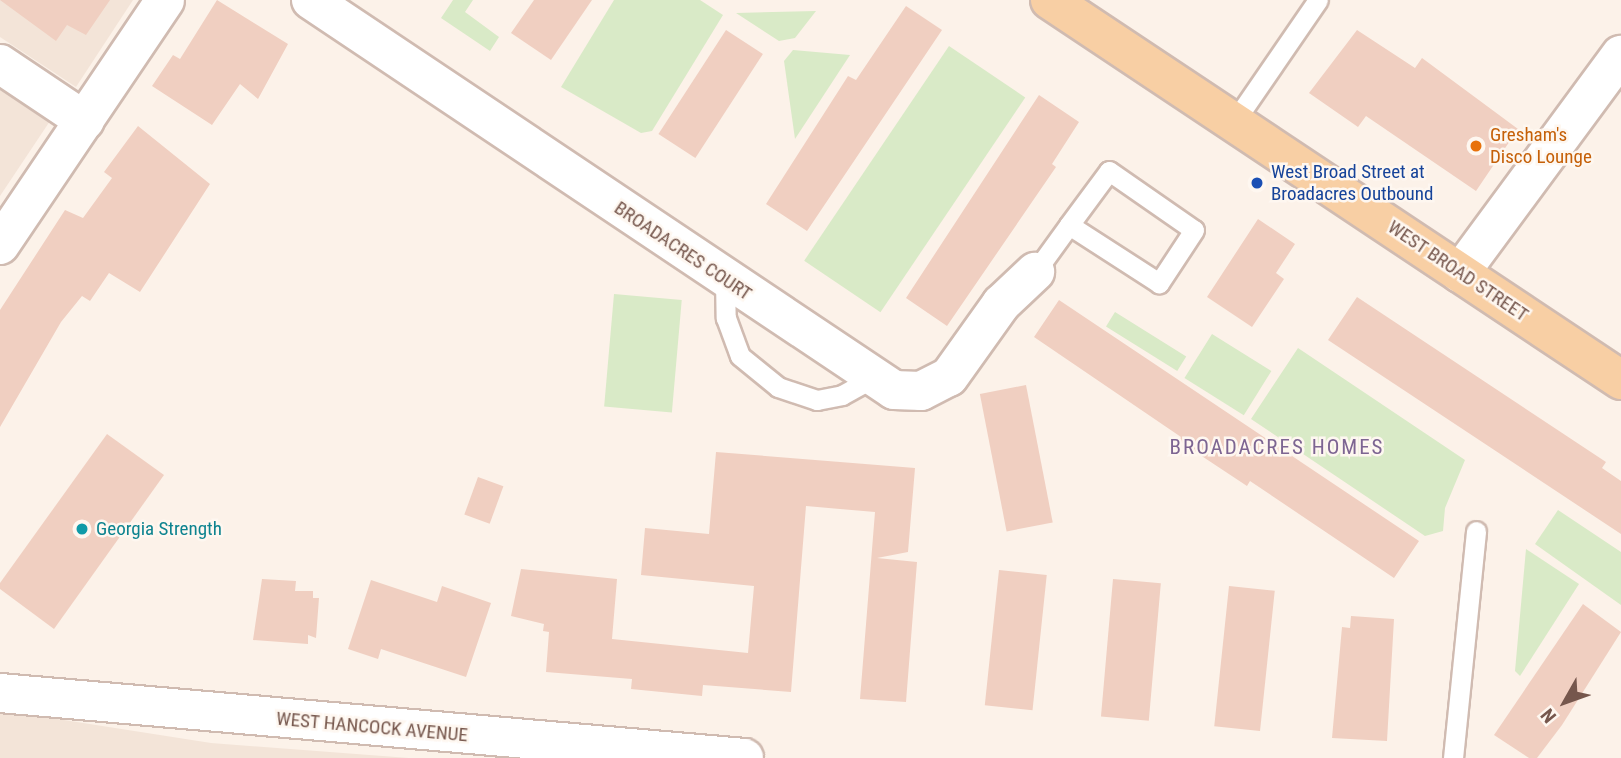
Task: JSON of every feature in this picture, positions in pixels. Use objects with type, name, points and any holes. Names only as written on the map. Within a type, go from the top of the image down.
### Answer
[{"type":"main road","name":"WEST BROAD STREET","points":[[1050,0],[1621,380]]},
{"type":"street","points":[[0,245],[165,0]]},
{"type":"street","name":"BROADACRES COURT","points":[[311,0],[873,378],[907,393],[936,387],[949,377],[1002,304],[1035,272]]},
{"type":"street","points":[[1460,273],[1621,55]]},
{"type":"street","points":[[0,64],[85,121]]},
{"type":"street","name":"WEST HANCOCK AVENUE","points":[[0,693],[744,758]]},
{"type":"lane","points":[[1234,122],[1318,0]]},
{"type":"lane","points":[[1035,272],[1069,225],[1109,171],[1194,230],[1159,283],[1069,225]]},
{"type":"lane","points":[[725,279],[726,318],[740,356],[778,387],[817,400],[842,395],[873,378]]},
{"type":"lane","points":[[1453,758],[1476,531]]},
{"type":"shaded area","points":[[0,0],[133,0],[76,87],[0,37]]},
{"type":"shaded area","points":[[0,88],[50,121],[0,196]]},
{"type":"shaded area","points":[[0,710],[211,743],[409,758],[0,758]]},
{"type":"green space","points":[[453,0],[473,0],[465,12],[499,37],[490,51],[441,18]]},
{"type":"green space","points":[[614,0],[700,0],[723,15],[652,131],[641,133],[561,87]]},
{"type":"green space","points":[[816,11],[795,38],[779,41],[736,13]]},
{"type":"green space","points":[[949,46],[1025,97],[880,312],[804,261]]},
{"type":"green space","points":[[793,50],[850,55],[795,139],[784,61]]},
{"type":"green space","points":[[614,294],[682,300],[672,412],[604,407]]},
{"type":"green space","points":[[1115,312],[1186,357],[1177,371],[1106,326]]},
{"type":"green space","points":[[1212,334],[1271,371],[1244,415],[1184,378]]},
{"type":"green space","points":[[1298,348],[1465,460],[1445,508],[1443,531],[1425,536],[1251,419]]},
{"type":"green space","points":[[1558,510],[1621,552],[1621,605],[1535,544]]},
{"type":"green space","points":[[1526,549],[1579,584],[1520,676],[1515,671]]},
{"type":"building","points":[[0,0],[110,0],[86,35],[67,25],[56,41]]},
{"type":"building","points":[[217,0],[288,44],[258,99],[240,84],[212,125],[152,86],[173,55],[180,59]]},
{"type":"building","points":[[534,0],[592,0],[551,60],[511,33]]},
{"type":"building","points":[[906,6],[942,30],[807,231],[766,204],[848,76],[856,80]]},
{"type":"building","points":[[726,30],[763,54],[695,158],[658,134]]},
{"type":"building","points":[[1357,30],[1415,68],[1422,58],[1518,129],[1476,191],[1366,116],[1358,127],[1309,93]]},
{"type":"building","points":[[1039,95],[1079,122],[1052,164],[1056,167],[947,326],[906,298]]},
{"type":"building","points":[[138,126],[210,184],[140,292],[109,273],[90,301],[82,296],[61,322],[0,427],[0,310],[65,210],[83,218],[112,178],[104,172]]},
{"type":"building","points":[[1258,219],[1295,244],[1276,273],[1284,279],[1252,327],[1207,297]]},
{"type":"building","points":[[1357,297],[1606,462],[1602,468],[1621,481],[1621,534],[1328,340]]},
{"type":"building","points":[[1059,300],[1419,541],[1394,578],[1250,481],[1247,486],[1179,441],[1181,437],[1034,337]]},
{"type":"building","points":[[1026,385],[1053,522],[1007,531],[980,394]]},
{"type":"building","name":"Georgia Strength","points":[[107,434],[164,475],[54,629],[0,589],[0,583]]},
{"type":"building","points":[[716,452],[915,468],[908,552],[877,558],[917,562],[906,702],[860,699],[875,512],[806,506],[791,692],[703,685],[702,696],[631,689],[632,679],[546,672],[549,632],[543,631],[544,624],[511,616],[521,569],[617,579],[612,639],[748,653],[754,586],[641,575],[645,528],[709,534]]},
{"type":"building","points":[[478,477],[503,486],[490,524],[464,515]]},
{"type":"building","points":[[999,570],[1047,575],[1033,710],[985,705]]},
{"type":"building","points":[[262,579],[296,581],[295,591],[313,591],[313,598],[319,598],[316,638],[308,635],[308,644],[253,640]]},
{"type":"building","points":[[1113,579],[1161,583],[1149,721],[1101,716]]},
{"type":"building","points":[[371,580],[437,602],[442,586],[491,603],[466,677],[381,649],[378,659],[348,649]]},
{"type":"building","points":[[1229,586],[1275,591],[1260,731],[1214,726]]},
{"type":"building","points":[[1583,604],[1621,632],[1562,725],[1537,758],[1529,758],[1494,735]]},
{"type":"building","points":[[1351,616],[1394,619],[1387,741],[1332,738],[1342,627],[1350,628]]},
{"type":"place","name":"Gresham's Disco Lounge","points":[[1476,146]]},
{"type":"place","name":"West Broad Street at Broadacres Outbound","points":[[1257,183]]},
{"type":"place","name":"Georgia Strength","points":[[82,529]]},
{"type":"district","name":"BROADACRES HOMES","points":[[1277,447]]}]
